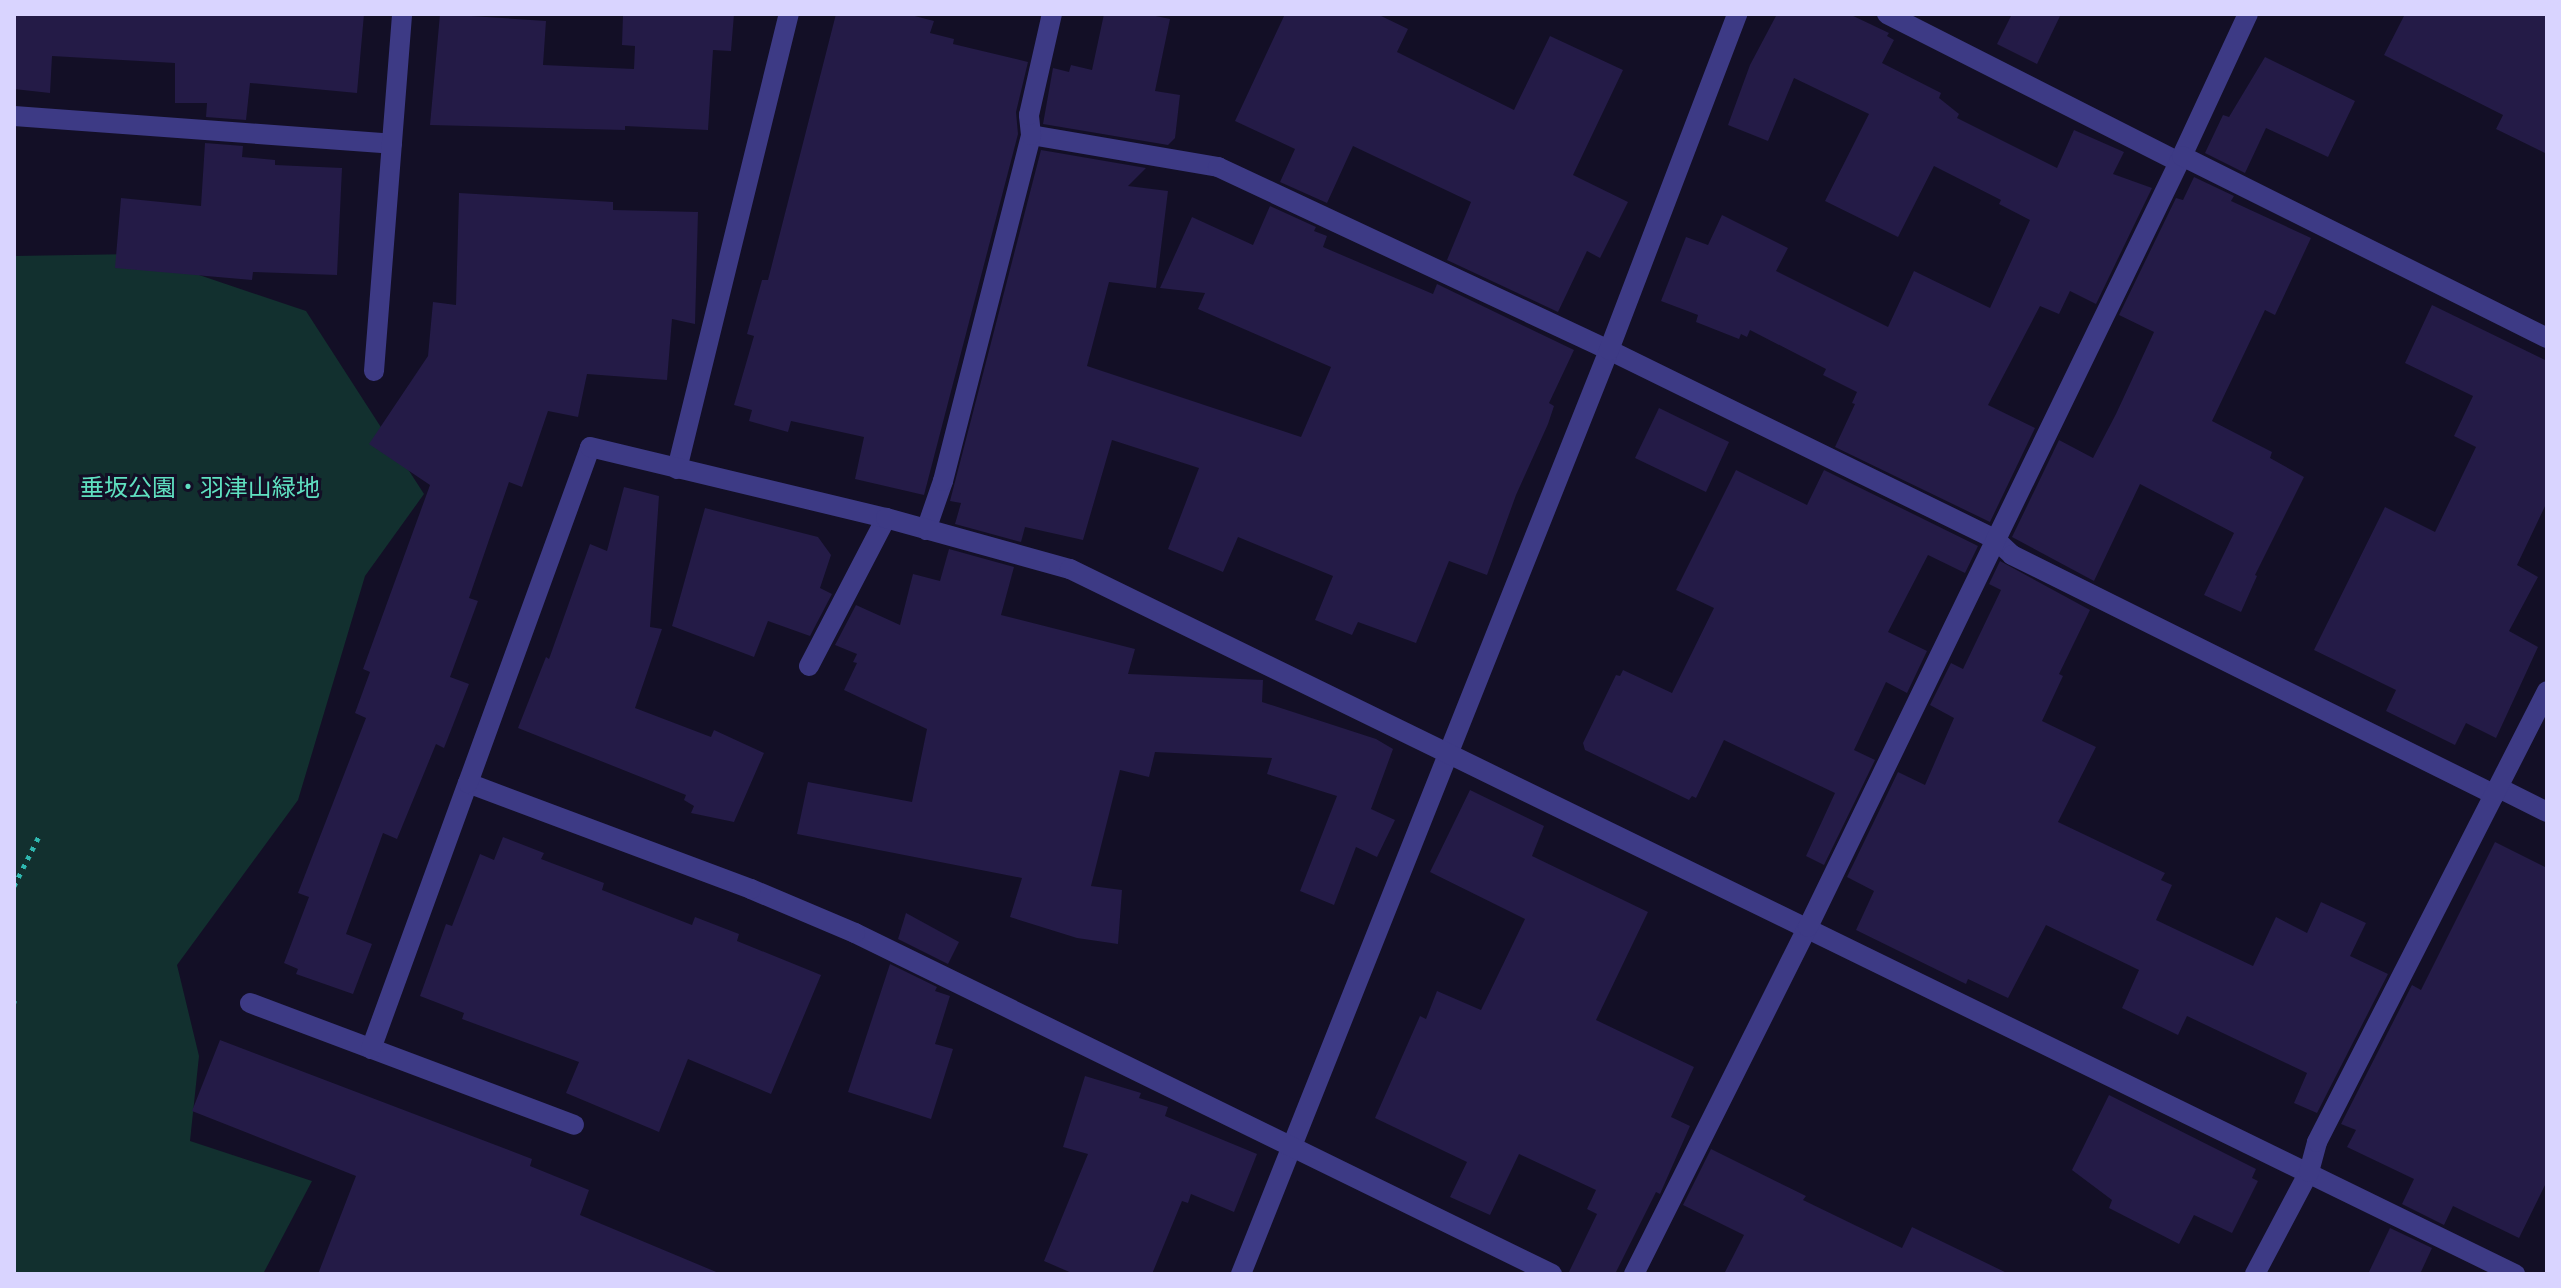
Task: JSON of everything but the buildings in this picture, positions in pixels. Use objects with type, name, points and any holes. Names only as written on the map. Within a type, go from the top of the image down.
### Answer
[{"type":"street","points":[[374,371],[402,14]]},
{"type":"street","points":[[677,469],[789,14]]},
{"type":"street","points":[[926,530],[943,481],[1031,135],[1029,115],[1052,14]]},
{"type":"street","points":[[1241,1274],[1609,350],[1737,14]]},
{"type":"street","points":[[1887,14],[2547,338]]},
{"type":"street","points":[[1634,1274],[1808,927],[2248,14]]},
{"type":"street","points":[[14,116],[392,144]]},
{"type":"street","points":[[1031,135],[1218,167],[1609,350],[1996,540],[2012,555],[2497,792],[2547,812]]},
{"type":"street","points":[[371,1049],[590,447],[886,518],[1070,569],[2515,1274]]},
{"type":"street","points":[[809,666],[886,518]]},
{"type":"street","points":[[2255,1274],[2309,1172],[2317,1142],[2547,691]]},
{"type":"street","points":[[468,783],[751,889],[855,933],[1552,1274]]},
{"type":"street","points":[[250,1003],[574,1125]]},
{"type":"path","points":[[14,886],[40,834]]},
{"type":"green space","name":"垂坂公園・羽津山緑地","points":[[137,254],[306,311],[424,494],[365,576],[298,800],[177,965],[199,1056],[190,1141],[312,1181],[263,1274],[14,1274],[14,256]]}]
